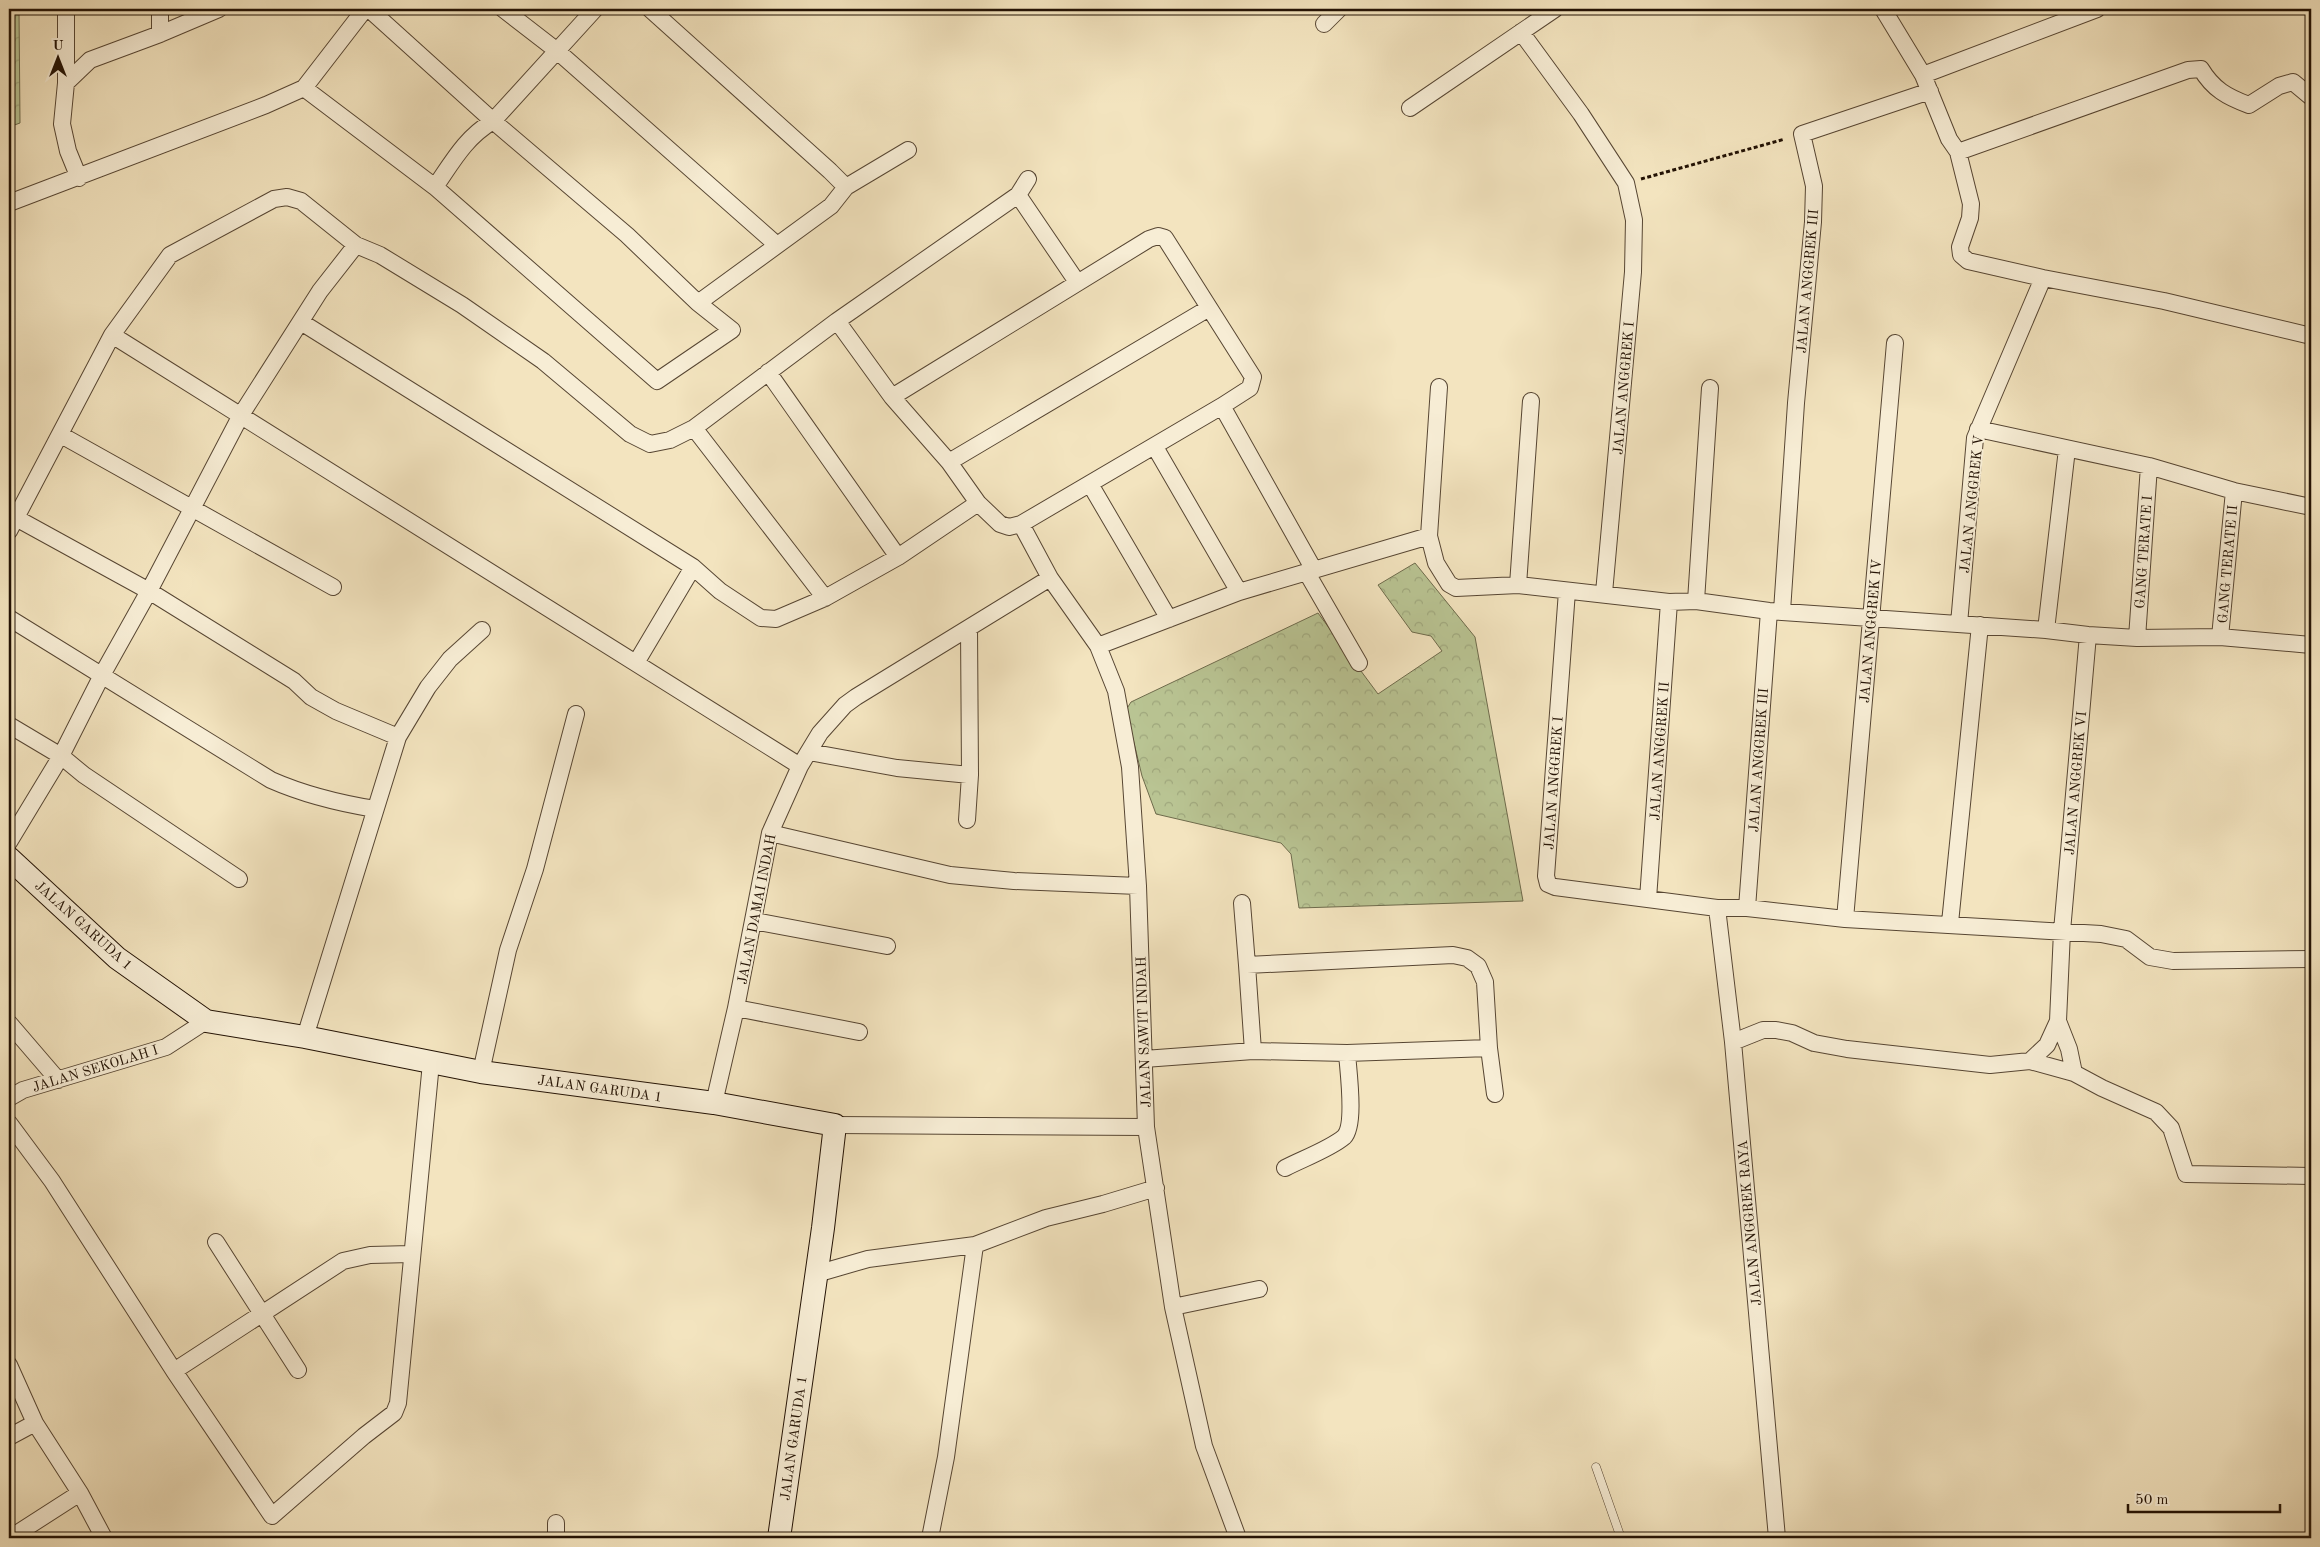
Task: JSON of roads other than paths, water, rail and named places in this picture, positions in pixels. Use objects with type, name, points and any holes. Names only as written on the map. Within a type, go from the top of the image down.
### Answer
[{"type":"street","points":[[66,9],[66,83],[62,124],[68,151],[78,178]]},
{"type":"street","points":[[160,9],[160,34]]},
{"type":"street","points":[[66,83],[90,60],[160,34],[219,9]]},
{"type":"street","points":[[9,203],[78,178],[304,88],[365,9]]},
{"type":"street","points":[[304,88],[436,187],[657,381],[732,330],[698,303],[627,235],[493,121],[369,9]]},
{"type":"street","points":[[503,9],[556,50],[778,245]]},
{"type":"street","points":[[436,187],[460,149],[476,131],[493,121],[595,9]]},
{"type":"street","points":[[650,9],[846,187]]},
{"type":"street","points":[[1324,24],[1339,9]]},
{"type":"street","points":[[1410,108],[1555,9]]},
{"type":"street","points":[[1883,9],[1924,75],[1949,139],[1958,152],[1971,204],[1970,218],[1960,247],[1962,255],[1968,261],[2043,278],[2164,301],[2311,336]]},
{"type":"street","points":[[1924,75],[2097,9]]},
{"type":"street","name":"JALAN ANGGREK I","points":[[1521,32],[1581,114],[1626,183],[1634,220],[1633,272],[1604,593]]},
{"type":"street","points":[[1958,152],[2188,70],[2201,69],[2209,82],[2228,98],[2248,105],[2279,86],[2293,82],[2311,97]]},
{"type":"street","name":"JALAN ANGGREK III","points":[[1747,908],[1813,222],[1814,186],[1802,134],[1930,91]]},
{"type":"street","points":[[698,303],[831,206],[846,187],[908,150]]},
{"type":"street","points":[[398,737],[336,711],[311,697],[294,681],[150,591],[13,524],[112,335],[170,255],[274,199],[287,197],[302,201],[356,245],[380,255],[462,305],[543,360],[630,434],[650,444],[670,440],[694,428],[837,321],[1018,195],[1028,179]]},
{"type":"street","points":[[1018,195],[1077,282]]},
{"type":"street","points":[[837,321],[892,397],[949,462],[978,503],[1000,524],[1009,527],[1021,524],[1222,406],[1250,388],[1254,377],[1165,238],[1158,236],[1149,238],[892,397]]},
{"type":"street","points":[[9,842],[61,756],[102,675],[150,591],[241,415],[320,292],[356,245]]},
{"type":"street","name":"JALAN ANGGREK V","points":[[1959,624],[1975,438],[2043,278]]},
{"type":"street","points":[[949,462],[1209,308]]},
{"type":"street","points":[[301,322],[693,568],[720,591],[761,618],[776,619],[825,598],[898,557],[978,503]]},
{"type":"street","points":[[112,335],[636,663],[805,759],[970,775]]},
{"type":"street","name":"JALAN ANGGREK IV","points":[[1846,919],[1895,343]]},
{"type":"street","points":[[768,372],[898,557]]},
{"type":"street","points":[[1439,387],[1429,536],[1436,563],[1452,586],[1456,588],[1518,585],[1604,593],[1669,602],[1696,601],[1776,611],[2046,630],[2088,635],[2137,638],[2220,636],[2311,645]]},
{"type":"street","points":[[1696,601],[1710,388]]},
{"type":"street","points":[[1518,585],[1531,401]]},
{"type":"street","points":[[1222,406],[1359,662]]},
{"type":"street","points":[[694,428],[825,598]]},
{"type":"street","points":[[1978,429],[2149,466],[2234,491],[2311,507]]},
{"type":"street","points":[[61,435],[333,587]]},
{"type":"street","points":[[1155,447],[1239,592]]},
{"type":"street","points":[[2046,630],[2067,449]]},
{"type":"street","name":"GANG TERATE I","points":[[2137,638],[2149,466]]},
{"type":"street","points":[[1090,484],[1169,619]]},
{"type":"street","name":"GANG TERATE II","points":[[2220,636],[2234,491]]},
{"type":"street","name":"JALAN SAWIT INDAH","points":[[1021,524],[1050,578],[1098,646],[1116,691],[1130,767],[1138,886],[1146,1127],[1173,1306],[1204,1446],[1238,1538]]},
{"type":"street","points":[[1098,646],[1239,592],[1429,536]]},
{"type":"street","points":[[636,663],[693,568]]},
{"type":"street","name":"JALAN DAMAI INDAH","points":[[714,1103],[736,1008],[770,833],[780,806],[820,733],[845,705],[1050,578]]},
{"type":"street","name":"JALAN ANGGREK I","points":[[1567,591],[1546,876],[1548,884],[1555,887],[1648,899]]},
{"type":"street","name":"JALAN ANGGREK II","points":[[1648,899],[1669,602]]},
{"type":"street","points":[[9,618],[271,780],[298,792],[331,802],[375,809]]},
{"type":"street","points":[[1950,923],[1980,625]]},
{"type":"street","points":[[967,820],[970,775],[970,628]]},
{"type":"street","points":[[305,1037],[398,737],[428,687],[450,660],[482,630]]},
{"type":"street","name":"JALAN ANGGREK VI","points":[[2058,1021],[2062,931],[2088,635]]},
{"type":"street","points":[[481,1072],[508,950],[535,869],[576,714]]},
{"type":"street","points":[[9,725],[61,756],[84,775],[239,879]]},
{"type":"street","points":[[770,833],[950,875],[1138,886]]},
{"type":"street","name":"JALAN GARUDA 1","points":[[9,858],[117,958],[206,1021],[305,1037],[481,1072],[714,1103],[835,1124],[779,1538]]},
{"type":"street","points":[[1648,899],[1716,908],[1747,908],[1846,919],[1950,923],[2101,934],[2126,939],[2150,957],[2173,961],[2311,959]]},
{"type":"street","points":[[1242,903],[1253,1051]]},
{"type":"street","name":"JALAN ANGGREK RAYA","points":[[1716,908],[1733,1042],[1778,1538]]},
{"type":"street","points":[[754,921],[887,946]]},
{"type":"street","points":[[1247,966],[1453,955],[1467,958],[1478,966],[1486,982],[1489,1048],[1495,1094]]},
{"type":"street","points":[[736,1008],[859,1032]]},
{"type":"street","name":"JALAN SEKOLAH I","points":[[9,1098],[23,1090],[166,1047],[206,1021]]},
{"type":"street","points":[[2030,1061],[2047,1045],[2058,1021]]},
{"type":"street","points":[[2058,1021],[2069,1049],[2074,1073]]},
{"type":"street","points":[[9,1023],[58,1080]]},
{"type":"street","points":[[1733,1042],[1763,1030],[1776,1030],[1792,1033],[1814,1043],[1889,1055],[1990,1064],[2030,1061],[2074,1073],[2102,1088],[2156,1112],[2172,1128],[2186,1174],[2311,1176]]},
{"type":"street","points":[[1144,1059],[1253,1051],[1347,1053],[1489,1048]]},
{"type":"street","points":[[1285,1168],[1334,1142],[1347,1132],[1350,1117],[1347,1053]]},
{"type":"street","points":[[9,1123],[52,1181],[174,1370],[272,1516],[364,1436],[394,1413],[398,1403],[431,1063]]},
{"type":"street","points":[[835,1124],[1146,1127]]},
{"type":"street","points":[[816,1274],[868,1259],[975,1244],[1046,1218],[1156,1188]]},
{"type":"street","points":[[216,1242],[298,1370]]},
{"type":"street","points":[[930,1538],[946,1458],[975,1244]]},
{"type":"street","points":[[174,1370],[343,1261],[370,1255],[411,1254]]},
{"type":"street","points":[[1173,1306],[1259,1289]]},
{"type":"street","points":[[9,1365],[35,1423],[80,1492],[104,1538]]},
{"type":"street","points":[[9,1437],[35,1423]]},
{"type":"street","points":[[10,1538],[80,1492]]},
{"type":"lane","points":[[1596,1467],[1621,1538]]}]
